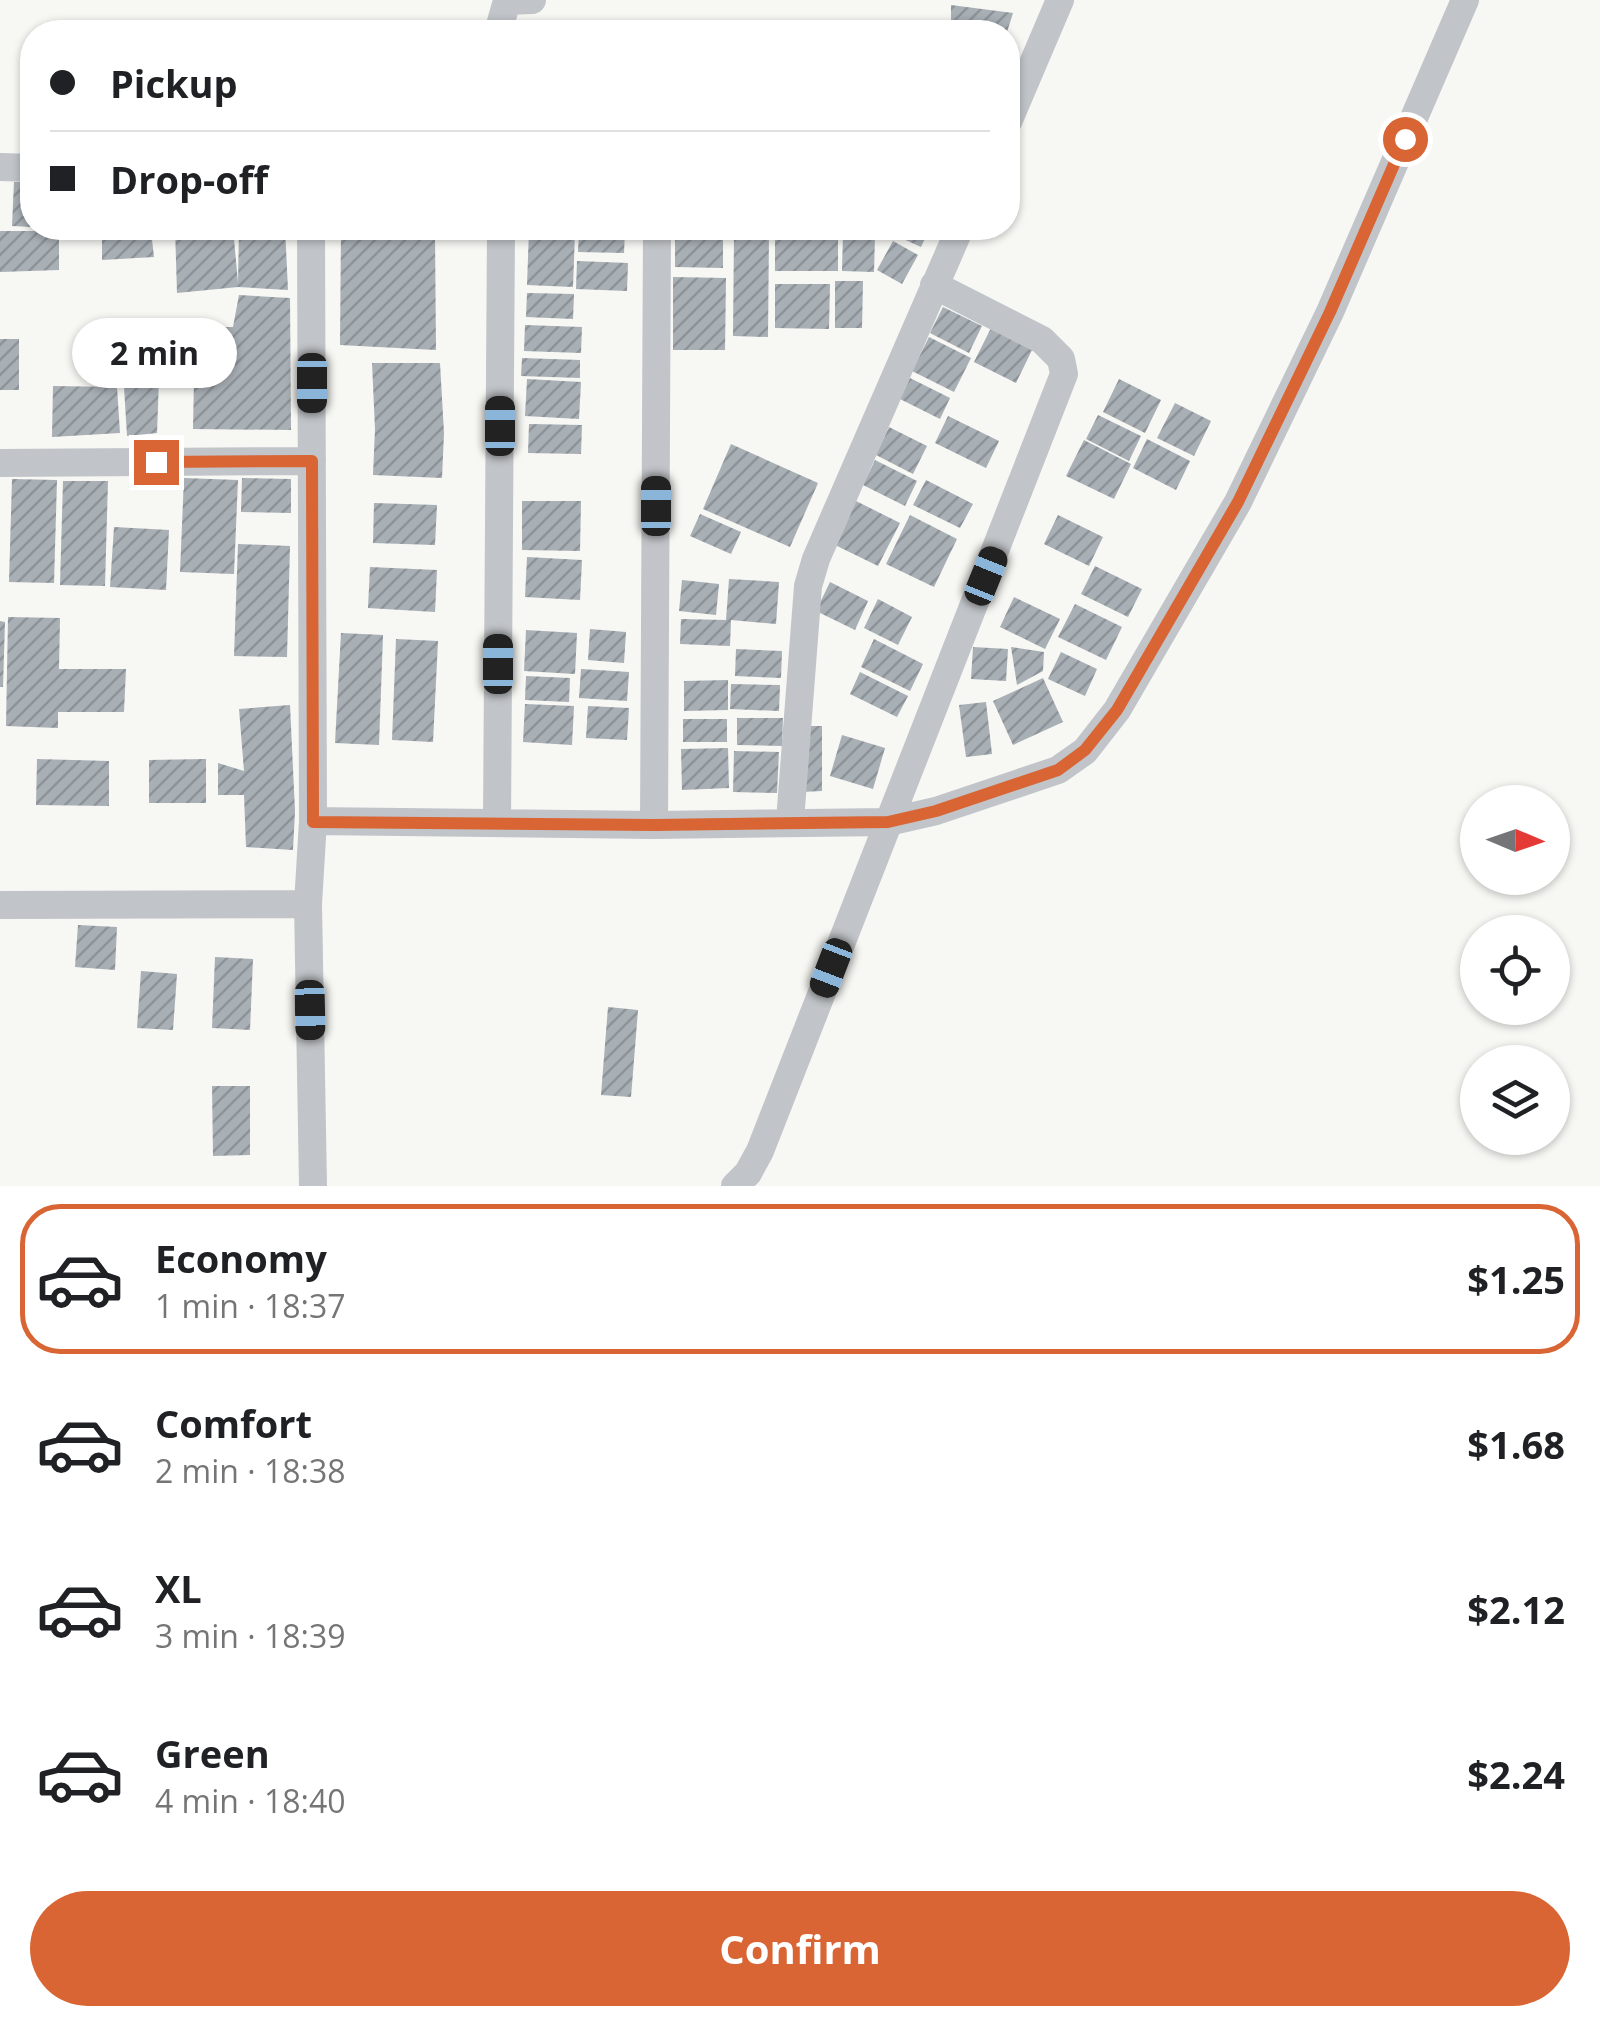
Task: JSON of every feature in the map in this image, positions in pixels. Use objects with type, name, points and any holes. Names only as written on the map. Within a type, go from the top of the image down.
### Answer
[{"type":"street","points":[[507,0],[532,0]]},
{"type":"street","points":[[1020,94],[1060,0]]},
{"type":"street","points":[[313,822],[654,825],[888,822],[936,811],[1058,770],[1085,750],[1108,723],[1238,502],[1330,312],[1465,0]]},
{"type":"street","points":[[312,240],[313,822],[308,904],[313,1186]]},
{"type":"street","points":[[497,822],[501,240]]},
{"type":"street","points":[[654,825],[657,240]]},
{"type":"street","points":[[790,821],[808,586],[816,559],[955,240]]},
{"type":"street","points":[[736,1186],[760,1151],[1064,374],[1062,358],[1042,340],[934,285]]},
{"type":"street","points":[[0,463],[312,461]]},
{"type":"street","points":[[0,904],[308,904]]},
{"type":"building","points":[[951,5],[1013,13],[1011,20],[951,20]]},
{"type":"building","points":[[14,182],[20,182],[20,226],[12,226]]},
{"type":"building","points":[[0,231],[20,231],[20,240],[59,240],[59,270],[0,272]]},
{"type":"building","points":[[102,240],[152,240],[154,257],[102,260]]},
{"type":"building","points":[[175,240],[234,240],[238,283],[239,240],[286,240],[288,290],[238,287],[177,293]]},
{"type":"building","points":[[341,240],[435,240],[436,350],[340,345]]},
{"type":"building","points":[[529,240],[575,240],[573,287],[527,285]]},
{"type":"building","points":[[579,240],[625,240],[624,253],[578,252]]},
{"type":"building","points":[[675,240],[723,240],[723,268],[675,267]]},
{"type":"building","points":[[734,240],[769,240],[768,337],[733,336]]},
{"type":"building","points":[[775,240],[838,240],[838,271],[775,271]]},
{"type":"building","points":[[843,240],[875,240],[874,272],[842,271]]},
{"type":"building","points":[[906,240],[924,240],[921,247]]},
{"type":"building","points":[[893,241],[918,255],[902,284],[877,270]]},
{"type":"building","points":[[577,261],[628,263],[627,291],[576,289]]},
{"type":"building","points":[[673,277],[726,278],[725,350],[673,350]]},
{"type":"building","points":[[835,281],[863,281],[862,328],[835,328]]},
{"type":"building","points":[[775,284],[830,284],[829,329],[775,328]]},
{"type":"building","points":[[527,293],[574,294],[573,319],[526,317]]},
{"type":"building","points":[[239,295],[290,298],[291,430],[193,429],[195,328],[233,327]]},
{"type":"building","points":[[943,307],[982,326],[969,353],[930,333]]},
{"type":"building","points":[[120,322],[161,324],[157,433],[127,436]]},
{"type":"building","points":[[525,325],[582,327],[581,353],[524,351]]},
{"type":"building","points":[[991,328],[1033,348],[1016,383],[974,362]]},
{"type":"building","points":[[929,337],[971,358],[954,392],[912,371]]},
{"type":"building","points":[[0,339],[19,339],[19,390],[0,390]]},
{"type":"building","points":[[522,358],[580,360],[580,378],[521,376]]},
{"type":"building","points":[[372,363],[440,363],[442,478],[373,475]]},
{"type":"building","points":[[910,378],[950,398],[940,419],[900,399]]},
{"type":"building","points":[[527,379],[581,382],[579,419],[525,416]]},
{"type":"building","points":[[1119,379],[1161,400],[1145,433],[1103,412]]},
{"type":"building","points":[[53,386],[117,387],[120,433],[52,437]]},
{"type":"building","points":[[1175,403],[1211,421],[1194,456],[1157,438]]},
{"type":"building","points":[[1098,415],[1141,436],[1129,461],[1086,439]]},
{"type":"building","points":[[948,416],[999,441],[986,468],[935,443]]},
{"type":"building","points":[[529,424],[582,425],[581,454],[528,453]]},
{"type":"building","points":[[889,427],[927,446],[913,474],[876,455]]},
{"type":"building","points":[[1147,439],[1190,461],[1176,490],[1133,468]]},
{"type":"building","points":[[1084,440],[1131,464],[1114,499],[1066,476]]},
{"type":"building","points":[[731,444],[818,483],[790,547],[703,509]]},
{"type":"building","points":[[875,460],[917,481],[905,506],[863,485]]},
{"type":"building","points":[[184,478],[238,480],[234,574],[180,572]]},
{"type":"building","points":[[242,478],[291,479],[291,513],[241,512]]},
{"type":"building","points":[[12,479],[57,480],[54,583],[9,582]]},
{"type":"building","points":[[926,480],[973,504],[960,528],[913,505]]},
{"type":"building","points":[[63,481],[108,481],[105,586],[60,585]]},
{"type":"building","points":[[522,501],[581,501],[580,551],[522,550]]},
{"type":"building","points":[[856,501],[900,523],[878,566],[835,545]]},
{"type":"building","points":[[374,503],[437,505],[435,545],[373,543]]},
{"type":"building","points":[[700,514],[741,532],[731,554],[690,536]]},
{"type":"building","points":[[910,515],[957,539],[934,587],[886,564]]},
{"type":"building","points":[[1058,515],[1103,537],[1089,566],[1044,544]]},
{"type":"building","points":[[114,527],[169,530],[166,590],[110,587]]},
{"type":"building","points":[[238,544],[290,546],[287,657],[234,656]]},
{"type":"building","points":[[527,557],[582,560],[580,600],[525,597]]},
{"type":"building","points":[[1095,566],[1142,589],[1128,617],[1081,594]]},
{"type":"building","points":[[370,567],[437,570],[435,612],[368,608]]},
{"type":"building","points":[[729,579],[779,582],[776,624],[731,620],[730,646],[680,644],[681,619],[726,620]]},
{"type":"building","points":[[682,580],[719,584],[716,615],[679,611]]},
{"type":"building","points":[[830,582],[868,601],[855,630],[816,611]]},
{"type":"building","points":[[1014,597],[1060,619],[1045,649],[1000,627]]},
{"type":"building","points":[[878,599],[912,617],[898,645],[864,628]]},
{"type":"building","points":[[1075,604],[1122,627],[1106,660],[1058,637]]},
{"type":"building","points":[[8,617],[60,618],[59,669],[126,669],[124,712],[58,712],[58,728],[6,726]]},
{"type":"building","points":[[0,621],[5,622],[3,687],[0,687]]},
{"type":"building","points":[[590,629],[626,632],[624,663],[588,660]]},
{"type":"building","points":[[526,630],[577,633],[575,674],[524,671]]},
{"type":"building","points":[[341,633],[383,635],[379,745],[335,743]]},
{"type":"building","points":[[396,639],[438,641],[433,742],[392,740]]},
{"type":"building","points":[[874,639],[923,664],[910,691],[861,667]]},
{"type":"building","points":[[973,647],[1008,649],[1006,681],[971,679]]},
{"type":"building","points":[[1011,647],[1044,652],[1043,671],[1017,685]]},
{"type":"building","points":[[736,649],[782,651],[781,678],[735,676]]},
{"type":"building","points":[[1061,652],[1097,669],[1085,696],[1048,679]]},
{"type":"building","points":[[581,669],[629,672],[627,701],[579,698]]},
{"type":"building","points":[[860,672],[908,696],[897,717],[850,694]]},
{"type":"building","points":[[526,676],[570,678],[569,702],[525,700]]},
{"type":"building","points":[[1043,678],[1063,722],[1013,745],[993,701]]},
{"type":"building","points":[[728,680],[728,710],[684,711],[684,681]]},
{"type":"building","points":[[731,684],[780,685],[779,711],[730,709]]},
{"type":"building","points":[[986,702],[992,754],[966,757],[959,705]]},
{"type":"building","points":[[525,704],[574,706],[572,745],[523,742]]},
{"type":"building","points":[[290,705],[293,850],[246,847],[244,795],[218,795],[218,763],[244,771],[239,709]]},
{"type":"building","points":[[588,706],[629,708],[627,740],[586,738]]},
{"type":"building","points":[[737,718],[783,718],[782,746],[737,745]]},
{"type":"building","points":[[683,719],[727,719],[727,742],[683,742]]},
{"type":"building","points":[[801,726],[822,726],[822,791],[801,792]]},
{"type":"building","points":[[842,735],[885,748],[873,789],[830,776]]},
{"type":"building","points":[[728,748],[729,788],[682,790],[681,749]]},
{"type":"building","points":[[734,751],[779,752],[777,793],[733,792]]},
{"type":"building","points":[[37,759],[109,761],[109,806],[36,805]]},
{"type":"building","points":[[206,759],[206,803],[149,803],[149,760]]},
{"type":"building","points":[[78,925],[117,927],[115,970],[75,967]]},
{"type":"building","points":[[215,957],[253,959],[250,1030],[212,1028]]},
{"type":"building","points":[[141,971],[177,974],[173,1030],[137,1028]]},
{"type":"building","points":[[608,1007],[638,1010],[631,1097],[601,1095]]},
{"type":"building","points":[[212,1086],[250,1086],[250,1155],[213,1156]]},
{"type":"route","points":[[156,462],[312,461],[313,822],[654,825],[888,822],[936,811],[1058,770],[1099,736],[1238,502],[1330,312],[1405,139]]}]
